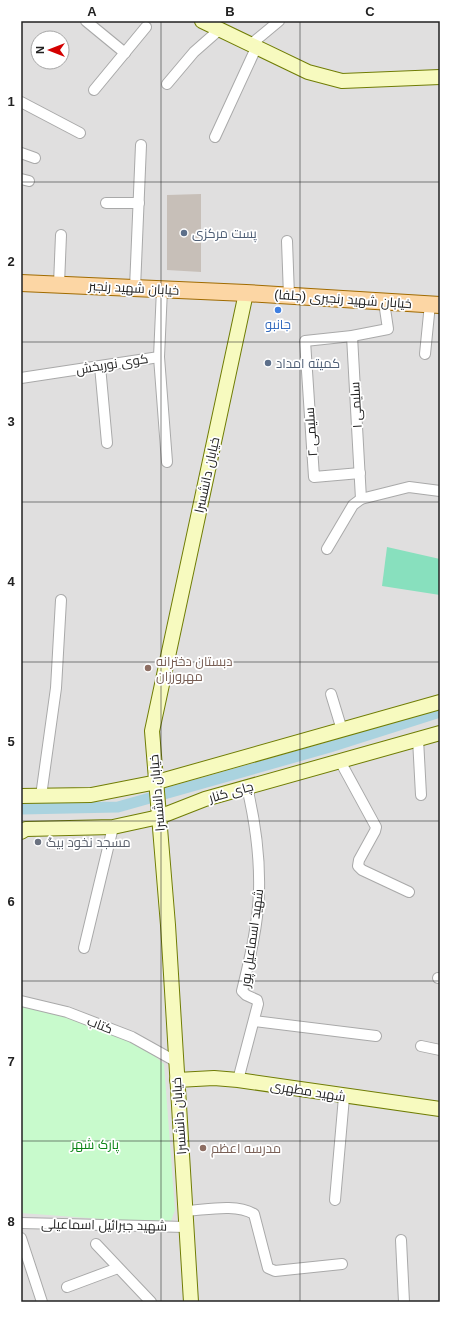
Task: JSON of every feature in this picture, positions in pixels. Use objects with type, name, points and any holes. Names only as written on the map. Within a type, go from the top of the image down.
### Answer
[{"type":"main road","name":"خیابان شهید رنجبر","points":[[21,283],[246,293]]},
{"type":"main road","name":"خیابان شهید رنجبری (جلفا)","points":[[246,293],[435,305]]},
{"type":"street","points":[[86,21],[125,53]]},
{"type":"street","points":[[202,21],[253,47],[308,72],[342,81],[440,76]]},
{"type":"street","points":[[215,138],[253,47],[279,21]]},
{"type":"street","points":[[94,90],[146,27]]},
{"type":"street","points":[[167,84],[194,52],[219,30]]},
{"type":"street","points":[[21,102],[80,133]]},
{"type":"street","points":[[135,288],[141,145]]},
{"type":"street","points":[[21,152],[35,158]]},
{"type":"street","points":[[106,203],[139,203]]},
{"type":"street","points":[[60,284],[61,235]]},
{"type":"street","points":[[288,241],[289,296]]},
{"type":"street","name":"کوی نوربخش","points":[[21,378],[159,357],[162,289]]},
{"type":"street","name":"خیابان دانشسرا","points":[[192,1302],[152,731],[246,293]]},
{"type":"street","points":[[352,336],[388,329],[384,302]]},
{"type":"street","points":[[425,354],[435,305]]},
{"type":"street","name":"سلیمی ۲","points":[[352,336],[305,341],[314,477],[360,473]]},
{"type":"street","name":"سلیمی ۱","points":[[352,336],[361,499]]},
{"type":"street","points":[[159,357],[167,462]]},
{"type":"street","points":[[100,366],[107,443]]},
{"type":"street","points":[[327,549],[353,505],[361,499],[409,487],[440,491]]},
{"type":"street","points":[[41,796],[56,688],[61,600]]},
{"type":"street","points":[[331,694],[342,730]]},
{"type":"street","points":[[21,796],[91,795],[156,782],[440,702]]},
{"type":"street","name":"چای کنار","points":[[21,832],[26,830],[113,827],[159,817],[205,799],[440,733]]},
{"type":"street","points":[[418,739],[421,795]]},
{"type":"street","points":[[340,761],[376,826],[376,831],[359,860],[358,866],[362,870],[409,892]]},
{"type":"street","name":"شهید اسماعیل پور","points":[[238,1080],[254,1021],[257,1000],[246,995],[242,991],[254,937],[259,892],[256,832],[248,787]]},
{"type":"street","points":[[84,948],[113,827]]},
{"type":"street","name":"کتاب","points":[[21,1000],[67,1012],[132,1037],[175,1061]]},
{"type":"street","points":[[254,1021],[376,1036]]},
{"type":"street","points":[[421,1046],[440,1050]]},
{"type":"street","name":"شهید مطهری","points":[[177,1080],[214,1078],[238,1080],[344,1097],[440,1109]]},
{"type":"street","points":[[336,1200],[344,1097]]},
{"type":"street","points":[[185,1211],[232,1208],[246,1210],[254,1214],[268,1268],[275,1271],[342,1264]]},
{"type":"street","name":"شهید جبرائیل اسماعیلی","points":[[21,1222],[186,1227]]},
{"type":"street","points":[[21,1238],[42,1302]]},
{"type":"street","points":[[401,1240],[404,1302]]},
{"type":"street","points":[[96,1244],[150,1302]]},
{"type":"street","points":[[67,1287],[118,1268]]},
{"type":"shaded area","points":[[21,21],[440,21],[440,1302],[21,1302]]},
{"type":"green space","points":[[387,547],[440,559],[440,595],[382,586]]},
{"type":"green space","name":"پارک شهر","points":[[21,1003],[132,1037],[164,1064],[175,1210],[170,1224],[21,1213]]},
{"type":"building","name":"پست مرکزی","points":[[201,194],[201,272],[167,270],[167,195]]},
{"type":"waterway","points":[[21,809],[118,807],[330,747],[440,712]]},
{"type":"place","name":"پست مرکزی","points":[[184,233]]},
{"type":"place","name":"جانبو","points":[[278,310]]},
{"type":"place","name":"کمیته امداد","points":[[268,363]]},
{"type":"place","name":"دبستان دخترانه مهرورزان","points":[[148,668]]},
{"type":"place","name":"مسجد نخود‌ بیگ","points":[[38,842]]},
{"type":"place","name":"مدرسه اعظم","points":[[203,1148]]}]
